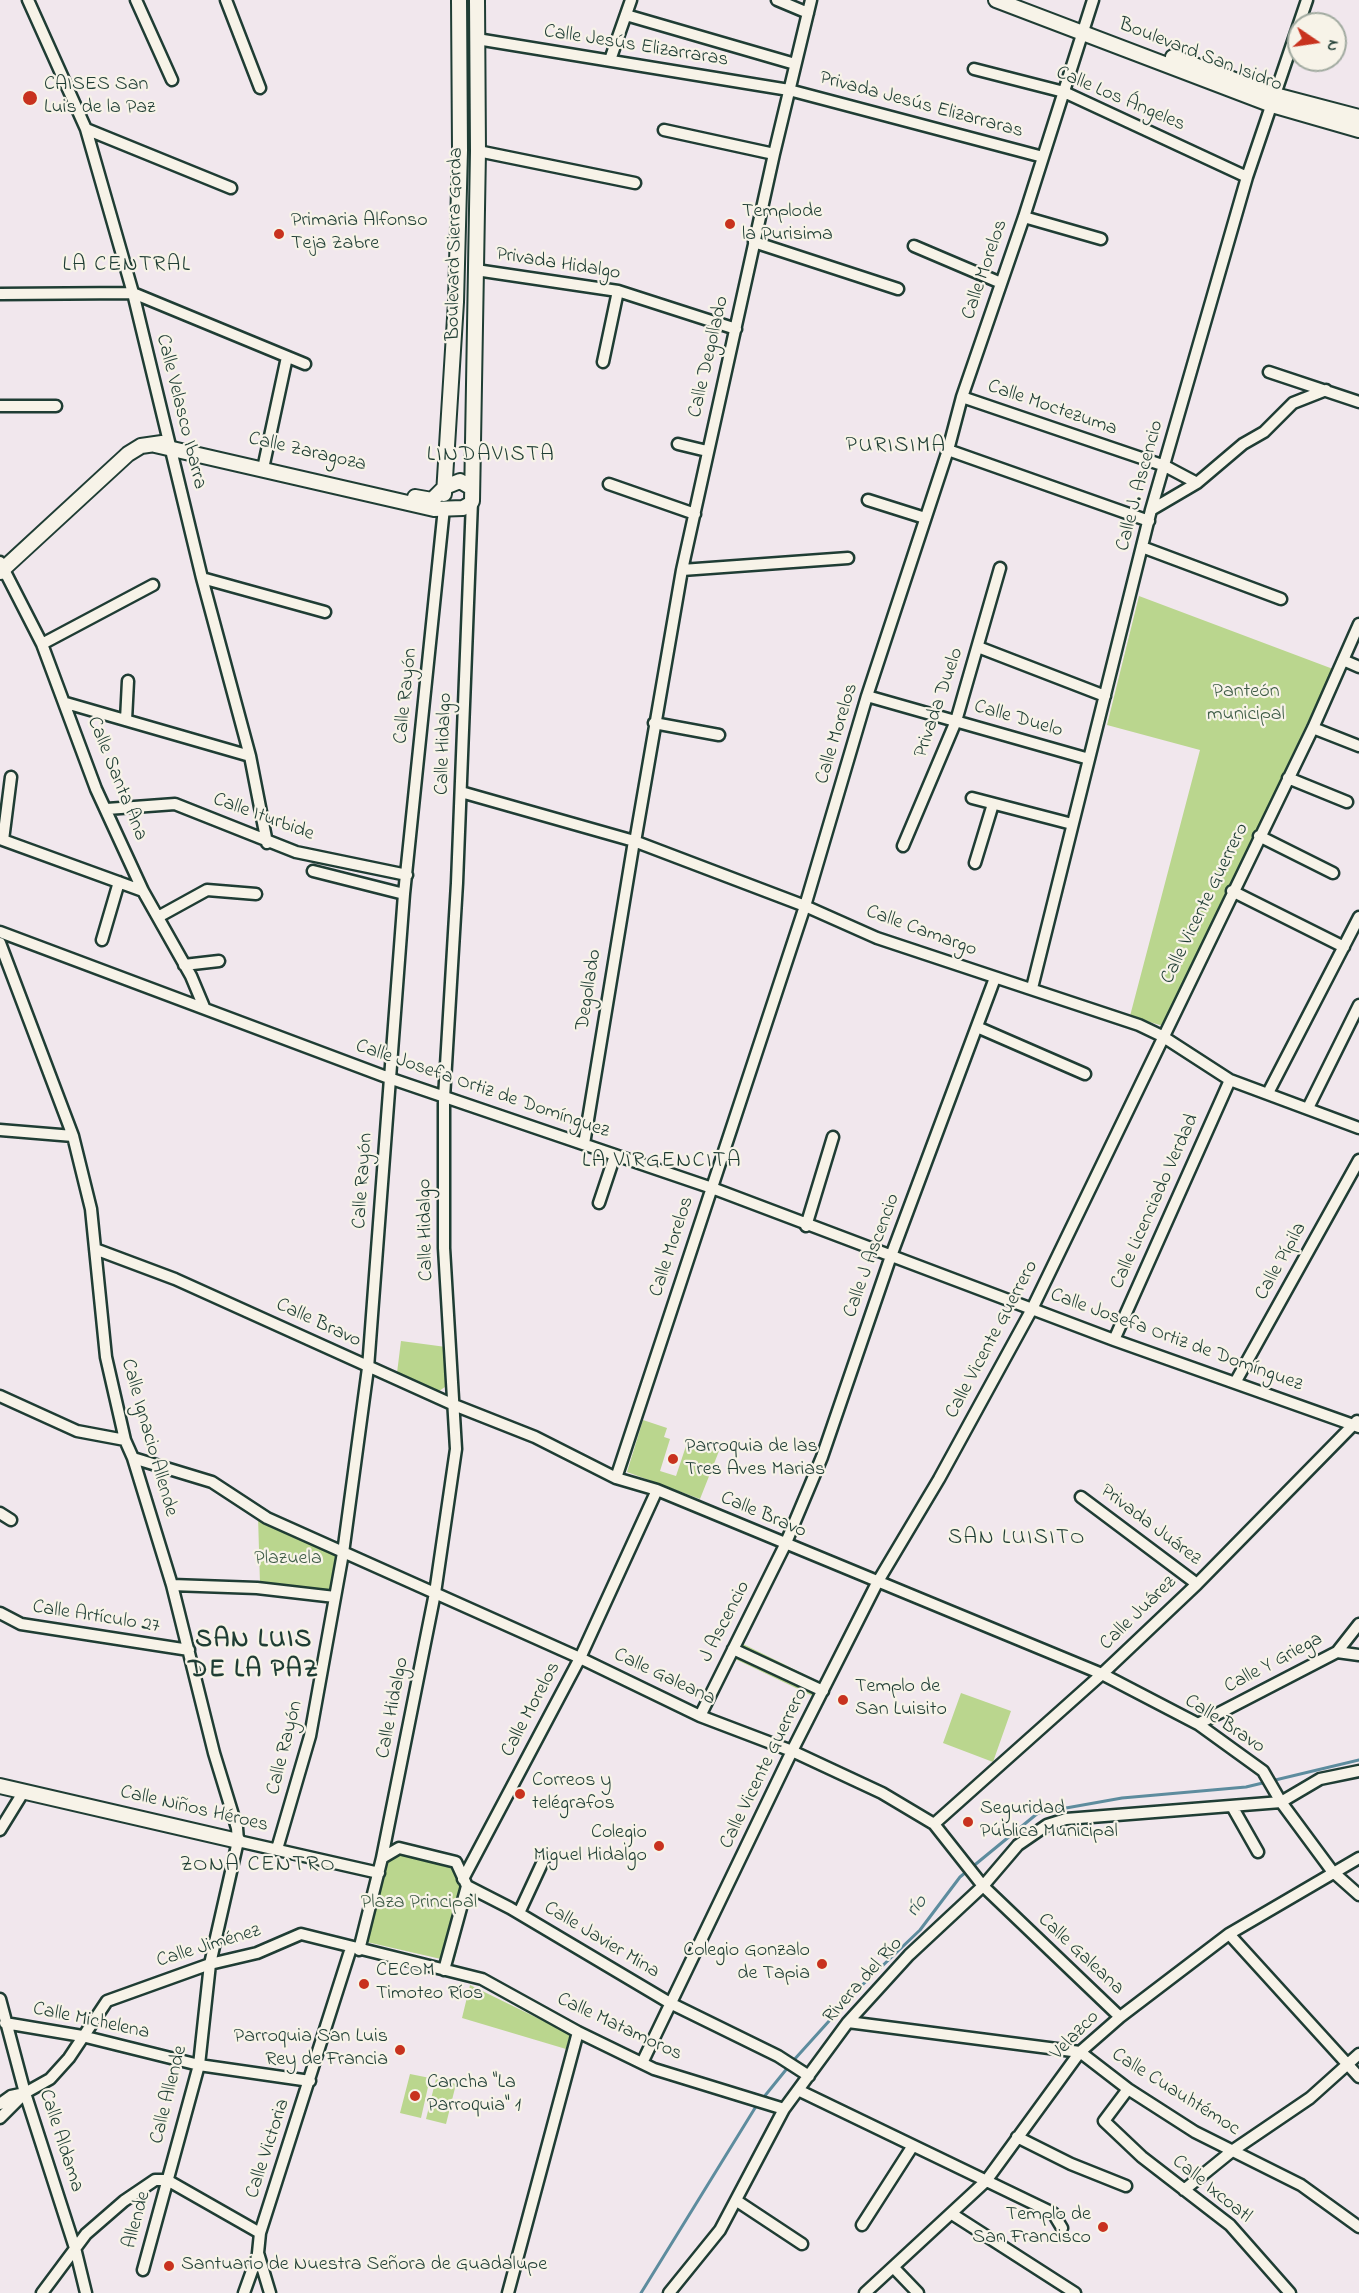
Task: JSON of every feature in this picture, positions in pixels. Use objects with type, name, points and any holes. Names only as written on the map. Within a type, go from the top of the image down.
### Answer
[{"type":"street","name":"Calle Velasco Ibarra","points":[[28,0],[87,129],[133,293],[165,446],[250,756],[267,843]]},
{"type":"street","points":[[136,0],[172,80]]},
{"type":"street","points":[[226,0],[260,88]]},
{"type":"street","name":"Boulevard Sierra Gorda","points":[[444,508],[456,302],[460,150],[459,0]]},
{"type":"street","name":"Boulevard Sierra Gorda","points":[[472,495],[478,151],[477,0]]},
{"type":"street","points":[[610,60],[631,0]]},
{"type":"street","points":[[777,0],[808,13]]},
{"type":"street","name":"Calle Degollado","points":[[654,723],[707,451],[810,0]]},
{"type":"street","name":"Boulevard San Isidro","points":[[996,0],[1016,2],[1359,130]]},
{"type":"street","name":"Calle Morelos","points":[[616,1478],[806,906],[867,696],[948,450],[962,397],[1024,217],[1093,0]]},
{"type":"street","name":"Calle J. Ascencio","points":[[1032,988],[1150,515],[1247,177],[1307,0]]},
{"type":"street","points":[[626,15],[795,64]]},
{"type":"street","name":"Calle Jesús Elizarraras","points":[[477,39],[789,90]]},
{"type":"street","name":"Calle Los Ángeles","points":[[974,69],[1064,92],[1247,177]]},
{"type":"street","name":"Privada Jesús Elizarraras","points":[[789,90],[1043,157]]},
{"type":"street","name":"Boulevard San Isidro","points":[[1274,100],[1359,117]]},
{"type":"street","points":[[87,129],[231,188]]},
{"type":"street","points":[[664,130],[774,154]]},
{"type":"street","points":[[478,151],[635,183]]},
{"type":"street","points":[[1024,217],[1101,239]]},
{"type":"street","points":[[754,242],[898,289]]},
{"type":"street","points":[[914,246],[1001,283]]},
{"type":"street","name":"Privada Hidalgo","points":[[476,270],[618,291],[736,329]]},
{"type":"street","points":[[603,362],[618,291]]},
{"type":"street","points":[[0,294],[133,293],[305,364]]},
{"type":"street","points":[[456,302],[475,301]]},
{"type":"street","points":[[264,464],[287,357]]},
{"type":"street","points":[[1269,372],[1359,402]]},
{"type":"street","points":[[948,450],[1150,515],[1197,483],[1243,444],[1264,432],[1293,403],[1326,390]]},
{"type":"street","name":"Calle Moctezuma","points":[[962,397],[1165,466],[1197,483]]},
{"type":"street","points":[[0,406],[56,406]]},
{"type":"street","points":[[678,444],[707,451]]},
{"type":"street","points":[[1,568],[128,454],[141,446],[165,446]]},
{"type":"street","name":"Calle Zaragoza","points":[[165,446],[264,464],[432,500],[445,487]]},
{"type":"street","name":"Calle Zaragoza","points":[[165,446],[434,509],[444,508]]},
{"type":"street","points":[[447,455],[472,456]]},
{"type":"street","points":[[444,508],[463,508],[472,495],[460,481],[445,487]]},
{"type":"street","points":[[609,484],[695,514]]},
{"type":"street","name":"Calle Hidalgo","points":[[355,1949],[379,1873],[435,1593],[456,1449],[444,1248],[444,1098],[461,792],[472,495]]},
{"type":"street","points":[[868,500],[925,518]]},
{"type":"street","name":"Calle Rayón","points":[[278,1849],[310,1736],[343,1552],[368,1368],[404,894],[444,508]]},
{"type":"street","points":[[1142,547],[1281,599]]},
{"type":"street","points":[[682,570],[848,558]]},
{"type":"street","name":"Calle Santa Ana","points":[[1,568],[42,644],[66,703],[96,789],[143,891],[184,965],[204,1007]]},
{"type":"street","name":"Privada Duelo","points":[[903,846],[956,721],[1000,568]]},
{"type":"street","points":[[202,578],[325,612]]},
{"type":"street","points":[[42,644],[153,585]]},
{"type":"street","name":"Calle Vicente Guerrero","points":[[642,2063],[792,1751],[877,1583],[939,1479],[1032,1309],[1232,891],[1313,728],[1359,624]]},
{"type":"street","points":[[978,647],[1105,696]]},
{"type":"street","points":[[1343,660],[1359,668]]},
{"type":"street","points":[[126,720],[128,681]]},
{"type":"street","name":"Calle Duelo","points":[[867,696],[1089,759]]},
{"type":"street","points":[[66,703],[250,756]]},
{"type":"street","points":[[654,723],[719,735]]},
{"type":"street","name":"Degollado","points":[[584,1144],[654,723]]},
{"type":"street","points":[[1313,728],[1359,746]]},
{"type":"street","points":[[11,777],[1,839],[143,891]]},
{"type":"street","points":[[1288,778],[1347,802]]},
{"type":"street","name":"Calle Camargo","points":[[461,792],[635,841],[806,906],[877,938],[995,978],[1032,988],[1162,1036],[1230,1080],[1359,1128]]},
{"type":"street","points":[[972,798],[1072,824]]},
{"type":"street","name":"Calle Iturbide","points":[[107,809],[175,804],[267,843],[296,852],[407,874]]},
{"type":"street","points":[[975,863],[993,804]]},
{"type":"street","points":[[1259,836],[1333,873]]},
{"type":"street","points":[[313,871],[404,894]]},
{"type":"street","points":[[102,940],[119,882]]},
{"type":"street","points":[[158,917],[207,890],[256,894]]},
{"type":"street","points":[[1232,891],[1344,947]]},
{"type":"street","points":[[1268,1093],[1359,916]]},
{"type":"street","name":"Calle Josefa Ortiz de Domínguez","points":[[0,933],[444,1098],[712,1188],[806,1226],[1114,1340],[1357,1424]]},
{"type":"street","name":"Calle Ignacio Allende","points":[[0,943],[73,1136],[91,1209],[105,1357],[125,1440],[134,1458],[172,1585],[214,1753],[237,1828],[238,1841]]},
{"type":"street","points":[[184,965],[219,961]]},
{"type":"street","name":"Calle J Ascencio","points":[[785,1545],[822,1457],[891,1256],[995,978]]},
{"type":"street","points":[[1308,1108],[1359,1005]]},
{"type":"street","points":[[977,1027],[1085,1074]]},
{"type":"street","name":"Calle Licenciado Verdad","points":[[1114,1340],[1230,1080]]},
{"type":"street","points":[[0,1130],[73,1136]]},
{"type":"street","points":[[806,1226],[833,1137]]},
{"type":"street","points":[[599,1203],[615,1155]]},
{"type":"street","name":"Calle Pípila","points":[[1236,1381],[1359,1160]]},
{"type":"street","name":"Calle Bravo","points":[[95,1249],[175,1279],[368,1368],[535,1437],[616,1478],[657,1490],[785,1545],[1102,1674],[1198,1724],[1263,1771],[1280,1800],[1332,1871],[1359,1895]]},
{"type":"street","points":[[0,1396],[77,1431],[125,1440]]},
{"type":"street","name":"Calle Juárez","points":[[934,1824],[1102,1674],[1197,1584],[1357,1424]]},
{"type":"street","name":"Calle Galeana","points":[[134,1458],[212,1482],[267,1518],[580,1658],[700,1716],[792,1751],[882,1793],[934,1824],[964,1859],[980,1883],[1120,2017]]},
{"type":"street","name":"Calle Morelos","points":[[444,1970],[465,1882],[580,1658],[657,1490]]},
{"type":"street","name":"Privada Juárez","points":[[1082,1497],[1197,1584]]},
{"type":"street","points":[[0,1513],[10,1520]]},
{"type":"street","name":"J Ascencio","points":[[700,1716],[785,1545]]},
{"type":"street","points":[[172,1585],[257,1588],[335,1597]]},
{"type":"street","name":"Calle Artículo 27","points":[[0,1613],[21,1624],[189,1650]]},
{"type":"street","name":"Calle Y Griega","points":[[1198,1724],[1337,1652],[1359,1624]]},
{"type":"street","points":[[733,1648],[823,1691]]},
{"type":"street","points":[[1337,1652],[1359,1655]]},
{"type":"street","points":[[1280,1800],[1320,1779],[1359,1771]]},
{"type":"street","name":"Calle Niños Héroes","points":[[0,1786],[379,1873]]},
{"type":"street","points":[[0,1830],[24,1791]]},
{"type":"street","name":"Rivera del Río","points":[[669,2293],[720,2230],[737,2201],[778,2108],[800,2091],[804,2072],[909,1955],[1017,1845],[1047,1825],[1066,1818],[1233,1808],[1280,1800]]},
{"type":"street","points":[[1233,1808],[1257,1852]]},
{"type":"street","name":"Calle Allende","points":[[167,2180],[199,2065],[210,1964],[238,1841]]},
{"type":"street","name":"Calle Javier Mina","points":[[382,1858],[399,1848],[456,1862],[465,1882],[670,2003],[778,2056],[804,2072]]},
{"type":"street","points":[[519,1913],[546,1857]]},
{"type":"street","name":"Velazco","points":[[866,2293],[986,2181],[1080,2052],[1120,2017],[1229,1934],[1332,1871],[1359,1858]]},
{"type":"street","name":"Calle Jiménez","points":[[0,2104],[10,2096],[25,2092],[50,2079],[69,2058],[107,2001],[210,1964],[257,1953],[302,1934],[444,1970]]},
{"type":"street","points":[[1229,1934],[1359,2077]]},
{"type":"street","name":"Calle Victoria","points":[[270,2293],[258,2253],[260,2233],[355,1949]]},
{"type":"street","name":"Calle Matamoros","points":[[444,1970],[482,1979],[578,2032],[642,2063],[778,2108]]},
{"type":"street","name":"Calle Aldama","points":[[0,1999],[25,2092],[75,2248],[86,2293]]},
{"type":"street","name":"Calle Cuauhtémoc","points":[[848,2022],[1080,2052],[1128,2089],[1195,2132],[1301,2185],[1359,2227]]},
{"type":"street","name":"Calle Michelena","points":[[5,2023],[82,2036],[199,2065],[310,2081]]},
{"type":"street","points":[[508,2293],[578,2032]]},
{"type":"street","points":[[1184,2190],[1232,2151],[1310,2098],[1359,2054]]},
{"type":"street","name":"Calle Ixcoatl","points":[[1128,2089],[1104,2121],[1184,2190],[1230,2225],[1290,2293]]},
{"type":"street","points":[[800,2091],[1053,2213],[1062,2228]]},
{"type":"street","name":"Calle Jiménez","points":[[0,2118],[25,2092]]},
{"type":"street","points":[[1017,2138],[1071,2164],[1126,2186]]},
{"type":"street","points":[[862,2225],[912,2147]]},
{"type":"street","points":[[42,2293],[86,2234],[124,2201],[155,2180],[167,2180],[260,2233]]},
{"type":"street","name":"Allende","points":[[143,2270],[167,2180]]},
{"type":"street","points":[[737,2201],[802,2244]]},
{"type":"street","points":[[952,2214],[1075,2293]]},
{"type":"street","points":[[244,2293],[258,2253]]},
{"type":"street","points":[[894,2268],[918,2293]]},
{"type":"green space","name":"Panteón municipal","points":[[1139,596],[1333,669],[1163,1026],[1130,1016],[1200,750],[1107,725]]},
{"type":"green space","points":[[401,1341],[446,1347],[448,1385],[439,1391],[397,1373]]},
{"type":"green space","points":[[643,1420],[667,1428],[664,1437],[670,1439],[660,1471],[676,1476],[686,1446],[692,1448],[694,1442],[719,1451],[700,1499],[627,1472]]},
{"type":"green space","name":"Plazuela","points":[[258,1516],[342,1554],[332,1591],[260,1584]]},
{"type":"green space","points":[[741,1643],[824,1684],[817,1698],[733,1658]]},
{"type":"green space","points":[[961,1693],[1011,1711],[993,1762],[943,1743]]},
{"type":"green space","name":"Plaza Principal","points":[[403,1851],[454,1864],[462,1883],[471,1895],[454,1962],[358,1940],[389,1860]]},
{"type":"green space","points":[[470,1985],[570,2034],[566,2049],[462,2018]]},
{"type":"green space","name":"Cancha \"La Parroquia\" 1","points":[[410,2074],[430,2078],[421,2118],[400,2113]]},
{"type":"green space","points":[[436,2079],[456,2084],[446,2124],[426,2119]]},
{"type":"waterway","name":"río","points":[[793,2061],[857,1990],[920,1930],[960,1877],[1038,1813],[1122,1798],[1246,1787],[1359,1760]]},
{"type":"waterway","name":"río","points":[[641,2293],[755,2108],[789,2066]]},
{"type":"place","name":"CAISES San Luis de la Paz","points":[[30,98]]},
{"type":"place","name":"Templode la Purisima","points":[[730,224]]},
{"type":"place","name":"Primaria Alfonso Teja Zabre","points":[[279,234]]},
{"type":"place","name":"Parroquia de las Tres Aves Marias","points":[[673,1459]]},
{"type":"place","name":"Templo de San Luisito","points":[[843,1700]]},
{"type":"place","name":"Correos y telégrafos","points":[[520,1794]]},
{"type":"place","name":"Seguridad Pública Municipal","points":[[968,1822]]},
{"type":"place","name":"Colegio Miguel Hidalgo","points":[[659,1846]]},
{"type":"place","name":"Colegio Gonzalo de Tapia","points":[[822,1964]]},
{"type":"place","name":"CECOM Timoteo Ríos","points":[[364,1984]]},
{"type":"place","name":"Parroquia San Luis Rey de Francia","points":[[400,2050]]},
{"type":"place","name":"Cancha \"La Parroquia\" 1","points":[[415,2096]]},
{"type":"place","name":"Templo de San Francisco","points":[[1103,2227]]},
{"type":"place","name":"Santuario de Nuestra Señora de Guadalupe","points":[[169,2266]]},
{"type":"district","name":"LA CENTRAL","points":[[127,266]]},
{"type":"district","name":"PURISIMA","points":[[896,447]]},
{"type":"district","name":"LINDAVISTA","points":[[491,456]]},
{"type":"district","name":"LA VIRGENCITA","points":[[662,1162]]},
{"type":"district","name":"SAN LUISITO","points":[[1017,1539]]},
{"type":"district","name":"SAN LUIS DE LA PAZ","points":[[254,1657]]},
{"type":"district","name":"ZONA CENTRO","points":[[258,1866]]}]
